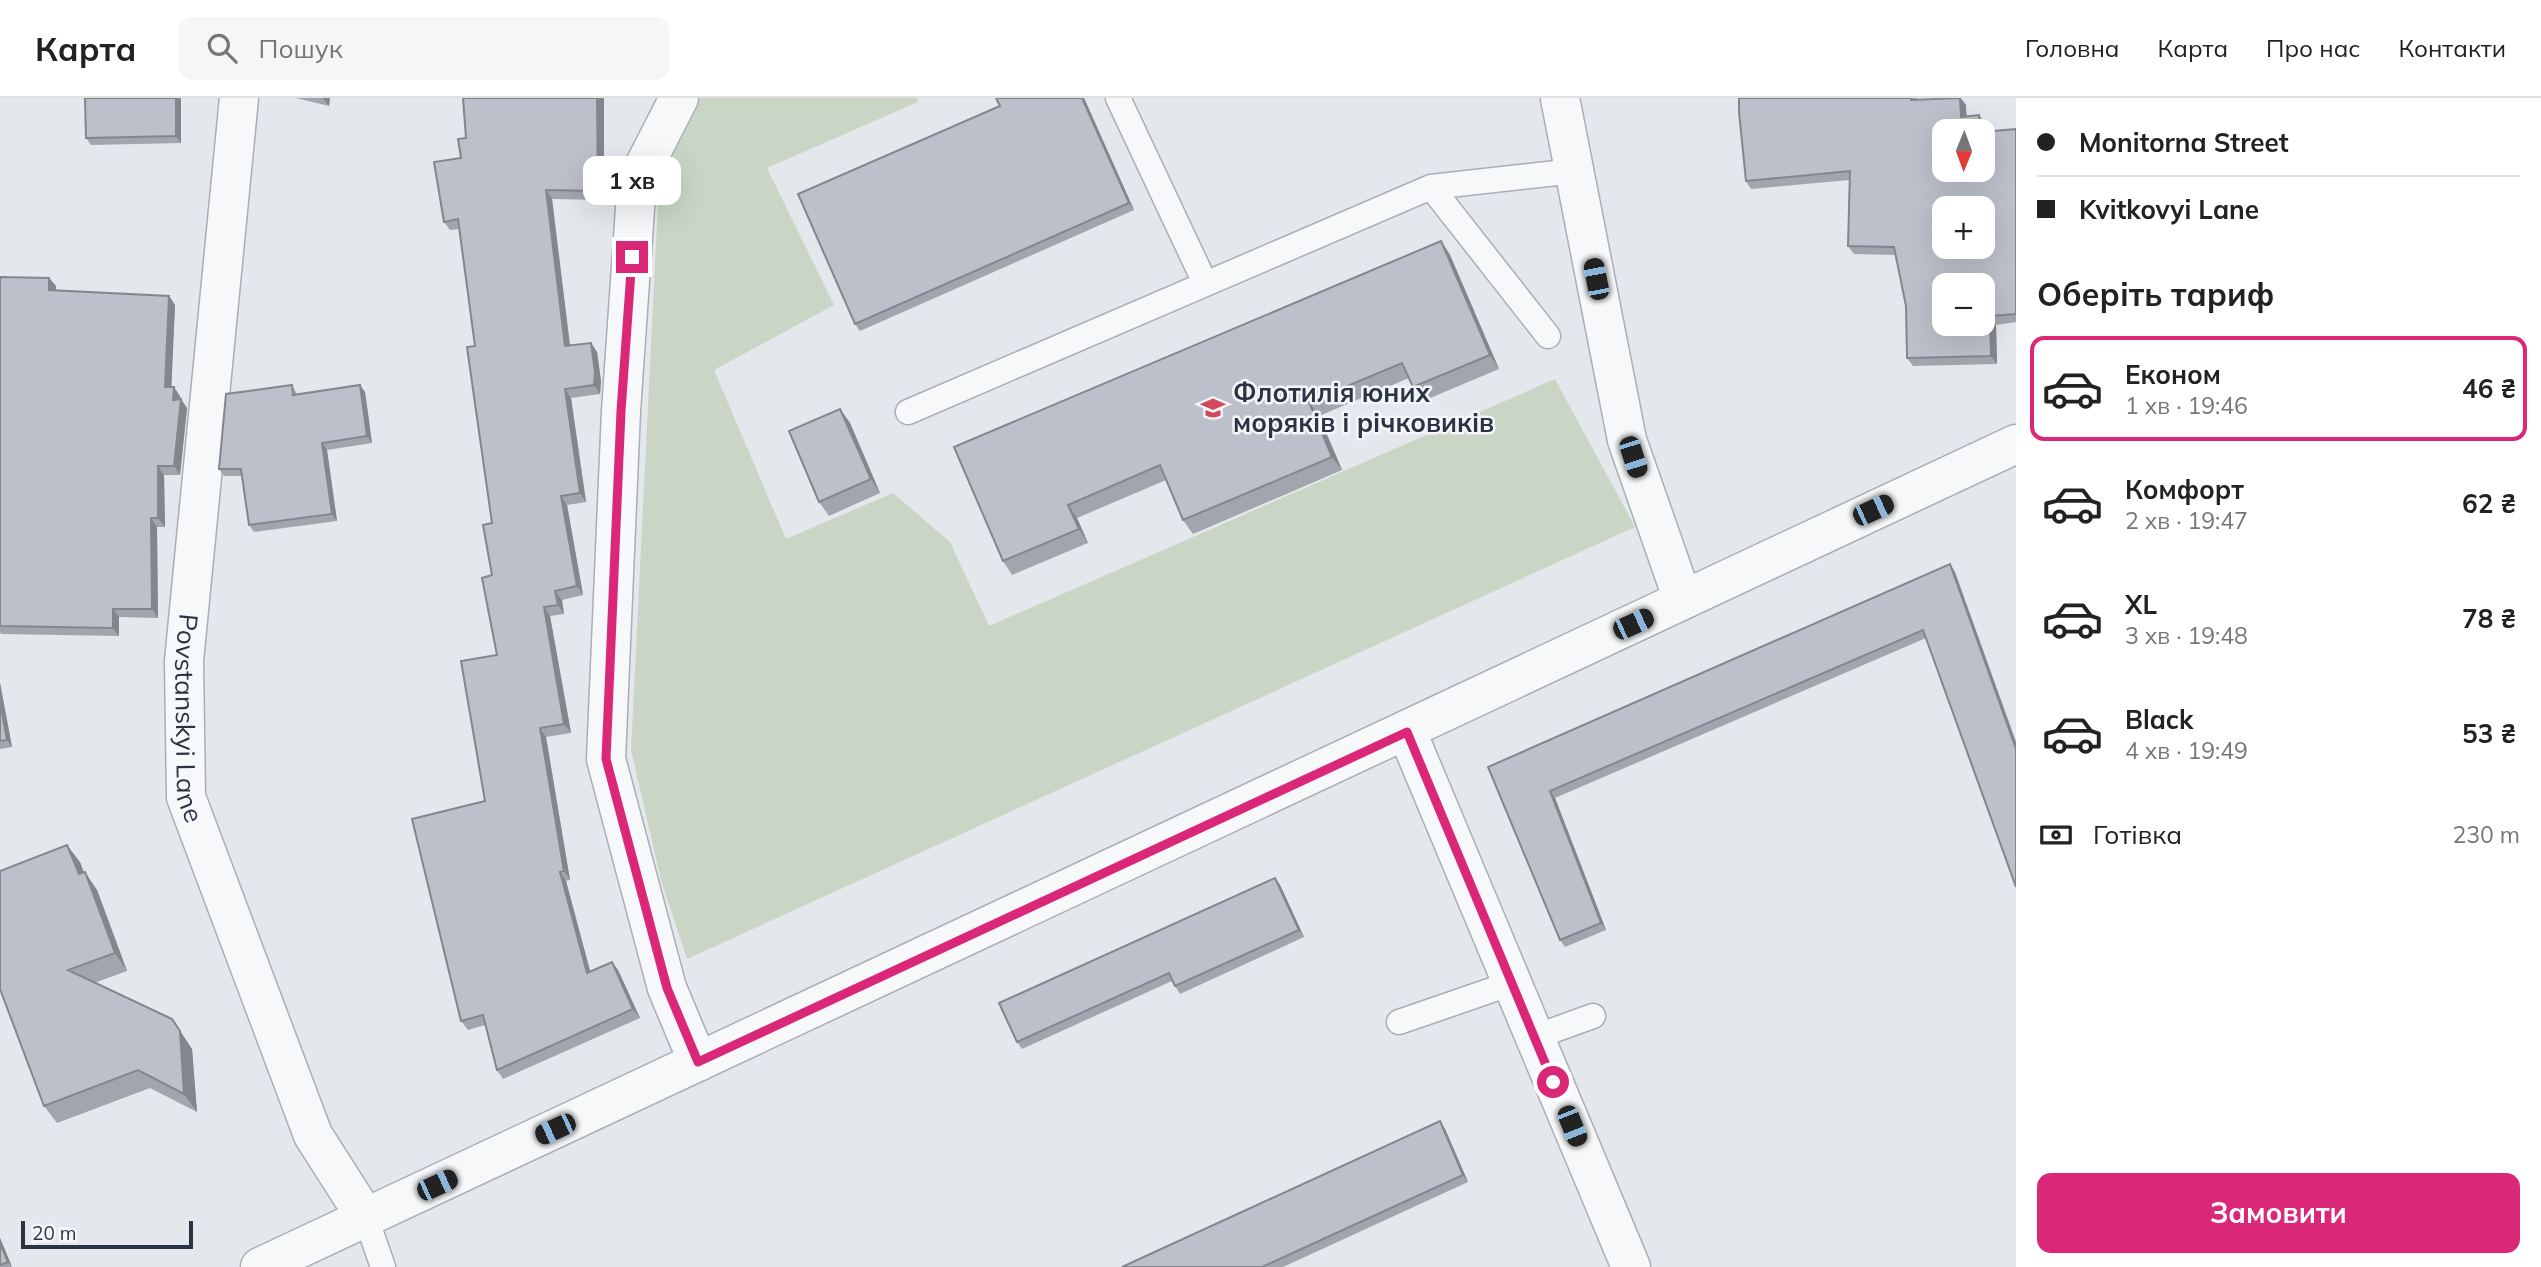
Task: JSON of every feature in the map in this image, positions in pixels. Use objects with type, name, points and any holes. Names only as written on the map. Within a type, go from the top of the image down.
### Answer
[{"type":"street","name":"Povstanskyi Lane","points":[[239,98],[184,662],[186,797],[313,1135],[366,1218]]},
{"type":"street","points":[[679,98],[637,180],[621,411],[606,759],[667,988],[698,1062]]},
{"type":"street","points":[[1560,98],[1628,440],[1683,600]]},
{"type":"street","points":[[260,1267],[1407,732],[2016,444]]},
{"type":"street","points":[[1407,732],[1630,1267]]},
{"type":"lane","points":[[1118,98],[1205,283]]},
{"type":"lane","points":[[908,412],[1432,187],[1575,171]]},
{"type":"lane","points":[[1432,187],[1548,336]]},
{"type":"lane","points":[[1399,1022],[1512,983]]},
{"type":"lane","points":[[1535,1037],[1593,1016]]},
{"type":"lane","points":[[366,1218],[383,1267]]},
{"type":"green space","points":[[699,98],[917,98],[918,102],[767,168],[834,305],[714,370],[786,539],[893,493],[950,542],[989,626],[1555,379],[1635,527],[687,959],[662,884],[631,750],[659,183]]},
{"type":"building","points":[[85,98],[176,98],[176,136],[86,138]]},
{"type":"building","points":[[463,98],[597,98],[598,191],[546,190],[565,346],[591,343],[595,372],[594,385],[565,389],[580,493],[561,496],[577,586],[555,591],[558,605],[544,607],[564,724],[540,728],[564,871],[560,872],[587,973],[612,962],[633,1009],[497,1070],[483,1015],[461,1021],[412,819],[485,801],[461,661],[497,655],[482,578],[492,575],[483,525],[492,523],[467,347],[475,346],[458,219],[444,222],[434,162],[461,158],[458,139],[466,138]]},
{"type":"building","points":[[996,98],[1082,98],[1129,203],[855,324],[798,194],[1000,106]]},
{"type":"building","points":[[1739,98],[1960,98],[1961,117],[1979,115],[1979,119],[1932,119],[1932,182],[1995,182],[1995,131],[2016,129],[2016,314],[1995,316],[1995,273],[1932,273],[1932,336],[1990,336],[1991,356],[1907,358],[1906,306],[1894,247],[1848,246],[1850,171],[1746,181]]},
{"type":"building","name":"Флотилія юних моряків і річковиків","points":[[1441,241],[1490,355],[1413,387],[1402,363],[1309,402],[1332,457],[1183,520],[1160,465],[1068,505],[1079,529],[1003,561],[954,447]]},
{"type":"building","points":[[0,277],[49,278],[49,290],[169,296],[165,387],[174,387],[173,400],[181,399],[174,466],[158,466],[158,518],[151,518],[152,609],[113,609],[113,628],[0,626]]},
{"type":"building","points":[[292,385],[293,395],[360,385],[367,436],[322,443],[332,514],[249,525],[241,469],[219,469],[226,394]]},
{"type":"building","points":[[840,409],[871,479],[819,502],[789,431]]},
{"type":"building","points":[[1950,564],[2016,749],[2016,887],[1923,630],[1550,791],[1601,923],[1560,940],[1488,767]]},
{"type":"building","points":[[0,702],[7,740],[0,741]]},
{"type":"building","points":[[67,845],[79,874],[85,872],[115,953],[68,970],[172,1019],[180,1031],[184,1094],[138,1070],[44,1106],[0,989],[0,871]]},
{"type":"building","points":[[1275,878],[1299,930],[1175,986],[1169,973],[1017,1042],[999,1003]]},
{"type":"building","points":[[1440,1121],[1463,1175],[1262,1267],[1122,1267]]},
{"type":"building","points":[[0,1243],[8,1262],[0,1265]]},
{"type":"place","name":"Флотилія юних моряків і річковиків","points":[[1213,408]]},
{"type":"route","points":[[632,257],[621,411],[606,759],[667,988],[698,1062],[1407,732],[1553,1082]]}]
